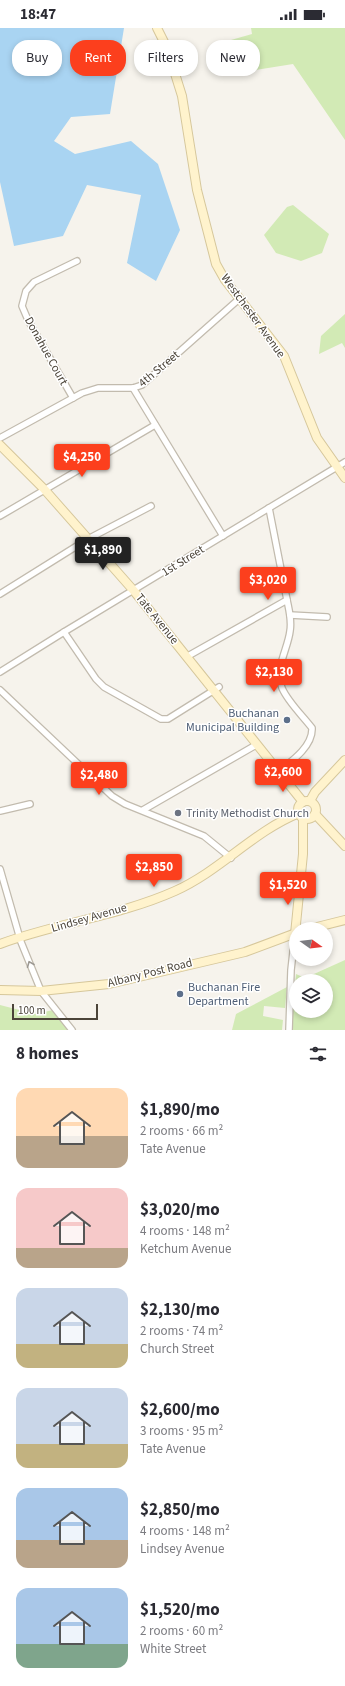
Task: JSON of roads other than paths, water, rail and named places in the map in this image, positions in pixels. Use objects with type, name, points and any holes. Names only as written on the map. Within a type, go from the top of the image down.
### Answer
[{"type":"street","name":"Westchester Avenue","points":[[157,28],[167,48],[182,96],[197,190],[216,264],[225,280],[239,299],[284,356],[317,438],[345,478]]},
{"type":"street","name":"Donahue Court","points":[[73,398],[28,320],[22,306],[26,291],[34,282],[77,261]]},
{"type":"street","name":"4th Street","points":[[0,438],[82,393],[98,388],[133,388],[142,385],[239,299]]},
{"type":"street","points":[[133,388],[223,536]]},
{"type":"street","points":[[0,516],[155,425]]},
{"type":"street","name":"Tate Avenue","points":[[0,445],[44,489],[134,591],[217,689],[256,745],[306,802]]},
{"type":"street","name":"1st Street","points":[[0,672],[345,462]]},
{"type":"street","points":[[0,594],[88,539],[151,506]]},
{"type":"street","points":[[269,508],[290,615],[290,632],[279,673],[280,681],[282,689],[312,728],[312,733],[303,749],[293,760],[279,771]]},
{"type":"street","points":[[188,656],[287,600]]},
{"type":"street","points":[[290,615],[327,617]]},
{"type":"street","points":[[64,632],[96,679],[104,686],[165,720],[217,689]]},
{"type":"street","points":[[0,690],[112,796],[204,836],[231,858]]},
{"type":"street","points":[[143,810],[256,745]]},
{"type":"street","points":[[297,922],[303,854],[299,806],[306,802],[345,760]]},
{"type":"street","points":[[301,816],[310,819],[315,814],[316,806],[306,802]]},
{"type":"street","points":[[0,811],[30,804]]},
{"type":"street","points":[[315,814],[345,846]]},
{"type":"street","name":"Lindsey Avenue","points":[[0,944],[102,916],[175,891],[208,874],[282,820],[301,816]]},
{"type":"street","points":[[0,869],[21,937],[41,991],[72,1030]]},
{"type":"street","points":[[333,923],[345,920]]},
{"type":"street","name":"Albany Post Road","points":[[0,990],[41,991],[109,984],[245,952],[289,936]]},
{"type":"street","points":[[289,1030],[292,966]]},
{"type":"water","points":[[0,28],[124,28],[122,40],[70,40],[70,76],[116,76],[110,114],[71,117],[54,141],[75,154],[131,141],[158,164],[180,230],[156,281],[127,263],[141,195],[87,185],[63,236],[14,246],[0,182]]},
{"type":"place","name":"Buchanan Municipal Building","points":[[287,720]]},
{"type":"place","name":"Trinity Methodist Church","points":[[178,813]]},
{"type":"place","name":"Buchanan Fire Department","points":[[180,994]]}]
